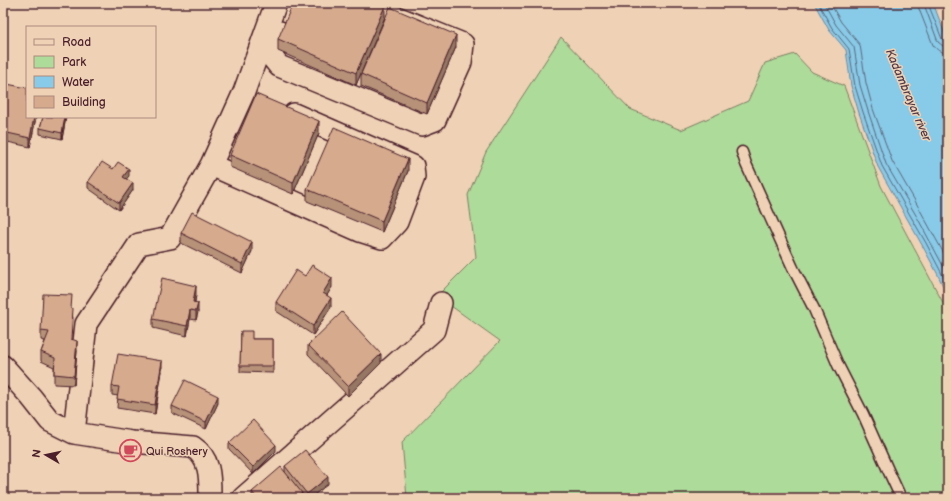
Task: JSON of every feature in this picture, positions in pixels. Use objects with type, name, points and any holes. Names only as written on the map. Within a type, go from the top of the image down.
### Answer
[{"type":"street","points":[[74,433],[86,324],[139,244],[170,238],[212,165],[244,92],[276,3]]},
{"type":"street","points":[[291,3],[271,56],[279,66],[422,124],[436,120],[461,62],[463,44],[362,3]]},
{"type":"street","points":[[212,165],[360,231],[382,238],[397,222],[414,177],[413,166],[244,92]]},
{"type":"street","points":[[243,498],[434,330],[441,303]]},
{"type":"street","points":[[3,366],[50,421],[74,433],[132,442],[193,447],[200,452],[205,460],[210,475],[210,498]]},
{"type":"lane","points":[[742,152],[790,262],[814,309],[838,365],[863,414],[901,498]]},
{"type":"green space","points":[[561,37],[630,109],[681,130],[748,101],[765,63],[795,54],[812,72],[844,86],[881,186],[948,312],[948,498],[407,498],[402,442],[500,341],[437,296],[476,257],[468,195],[486,152]]},
{"type":"water","name":"Kadambrayar river","points":[[814,3],[933,3],[948,42],[948,297],[922,245],[878,167],[851,86],[846,50],[829,30]]},
{"type":"building","points":[[293,3],[379,3],[385,6],[356,73],[278,39]]},
{"type":"building","points":[[390,7],[456,35],[427,103],[361,74]]},
{"type":"building","points":[[7,84],[26,88],[26,118],[34,118],[30,138],[3,132],[3,101]]},
{"type":"building","points":[[256,94],[319,121],[293,183],[230,155]]},
{"type":"building","points":[[43,118],[65,118],[62,133],[40,128]]},
{"type":"building","points":[[334,127],[408,159],[382,221],[307,189]]},
{"type":"building","points":[[102,162],[113,169],[118,162],[129,169],[123,177],[133,183],[119,203],[88,182]]},
{"type":"building","points":[[192,212],[252,242],[242,264],[181,233]]},
{"type":"building","points":[[312,265],[332,278],[323,293],[331,298],[313,326],[276,302],[296,270],[305,276]]},
{"type":"building","points":[[162,278],[196,286],[193,302],[198,303],[196,311],[190,310],[187,326],[153,319]]},
{"type":"building","points":[[43,294],[72,295],[71,309],[73,309],[71,339],[77,341],[74,376],[54,374],[55,358],[41,352],[49,332],[41,331]]},
{"type":"building","points":[[342,312],[381,354],[348,386],[308,345]]},
{"type":"building","points":[[241,331],[252,331],[252,339],[273,339],[273,366],[240,366]]},
{"type":"building","points":[[118,354],[162,361],[155,405],[117,399],[119,387],[112,386]]},
{"type":"building","points":[[185,380],[218,396],[206,422],[172,406]]},
{"type":"building","points":[[253,420],[276,445],[253,467],[229,443]]},
{"type":"building","points":[[305,450],[328,477],[307,494],[285,466]]},
{"type":"building","points":[[281,467],[302,493],[296,498],[257,498],[252,492]]},
{"type":"place","name":"Qui Roshery","points":[[130,451]]}]
